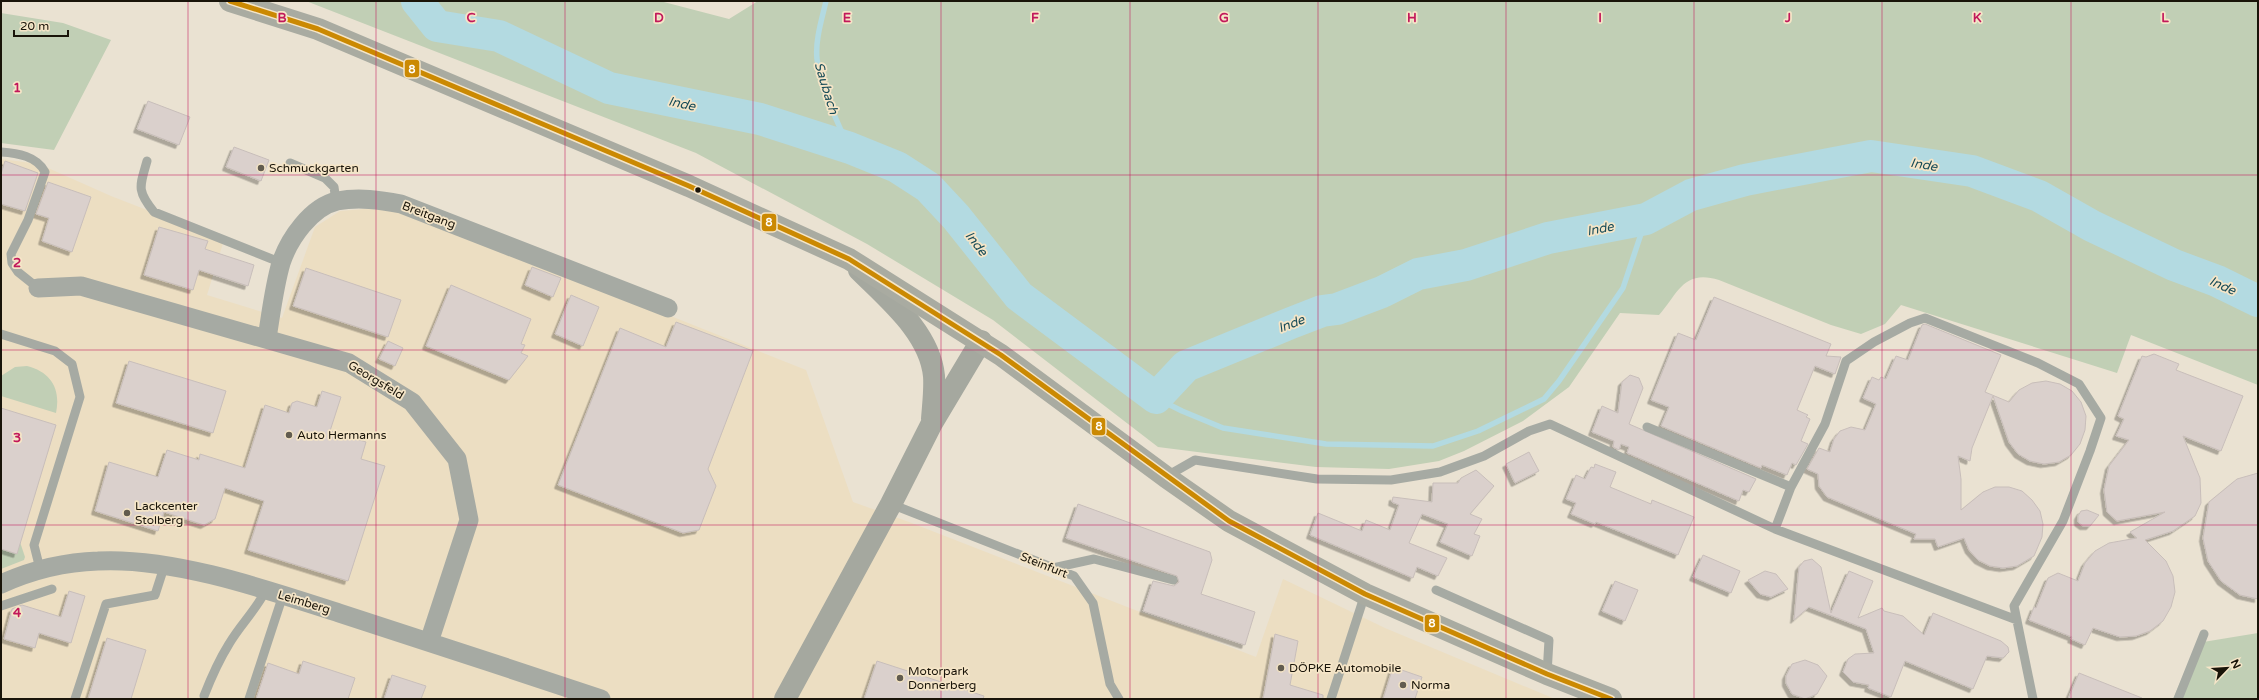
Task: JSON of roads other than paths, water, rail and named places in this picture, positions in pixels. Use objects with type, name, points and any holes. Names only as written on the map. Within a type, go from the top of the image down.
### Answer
[{"type":"main road","points":[[230,1],[318,29],[689,186],[849,259],[981,341],[1166,477],[1229,521],[1365,594],[1548,674],[1611,699]]},
{"type":"street","name":"Breitgang","points":[[267,338],[282,263],[291,242],[309,218],[322,208],[336,201],[367,198],[401,204],[668,308]]},
{"type":"street","points":[[849,259],[920,337],[928,352],[934,376],[932,423]]},
{"type":"street","name":"Georgsfeld","points":[[38,288],[81,286],[350,363],[412,402],[457,459],[469,520],[429,642]]},
{"type":"street","points":[[785,699],[891,504],[932,423],[981,341]]},
{"type":"street","name":"Leimberg","points":[[1,584],[40,570],[99,560],[165,564],[274,593],[601,699]]},
{"type":"lane","points":[[1,152],[25,155],[42,166],[45,172],[28,220],[11,254],[12,263],[18,272],[38,288]]},
{"type":"lane","points":[[147,161],[141,184],[142,197],[154,212],[282,263]]},
{"type":"lane","points":[[290,163],[325,178],[334,187],[336,201]]},
{"type":"lane","points":[[1775,529],[1791,488],[1825,424],[1846,361],[1874,342],[1910,323],[1925,318],[2038,363],[2079,384],[2101,418],[2063,521],[2014,606],[2033,699]]},
{"type":"lane","points":[[1,334],[55,351],[72,364],[80,397],[34,545],[40,570]]},
{"type":"lane","points":[[1166,477],[1195,460],[1317,479],[1390,480],[1440,472],[1484,456],[1529,431],[1550,424],[1775,529],[2017,620]]},
{"type":"lane","points":[[1647,427],[1791,488]]},
{"type":"lane","name":"Steinfurt","points":[[891,504],[1074,576],[1093,603],[1110,684],[1118,699]]},
{"type":"lane","points":[[1054,568],[1094,559],[1173,580]]},
{"type":"lane","points":[[75,699],[106,604],[155,595],[165,564]]},
{"type":"lane","points":[[1,606],[52,589]]},
{"type":"lane","points":[[1436,590],[1549,640],[1548,674]]},
{"type":"lane","points":[[204,696],[216,667],[230,642],[258,606],[274,593]]},
{"type":"lane","points":[[249,699],[274,593]]},
{"type":"lane","points":[[1331,699],[1365,594]]},
{"type":"lane","points":[[2178,699],[2204,634]]},
{"type":"waterway","name":"Inde","points":[[417,1],[437,26],[499,36],[609,88],[760,119],[850,148],[897,167],[928,187],[956,217],[1019,296],[1156,398],[1186,366],[1322,311],[1337,309],[1382,292],[1418,274],[1466,265],[1548,238],[1646,219],[1691,195],[1745,180],[1871,156],[1972,171],[2039,196],[2092,226],[2174,265],[2217,281],[2258,301]]},
{"type":"waterway","name":"Saubach","points":[[826,1],[818,37],[817,59],[830,105],[850,148]]},
{"type":"waterway","points":[[1156,398],[1182,411],[1223,428],[1326,444],[1433,446],[1478,431],[1544,399],[1559,381],[1623,288],[1646,219]]},
{"type":"place","name":"Schmuckgarten","points":[[261,168]]},
{"type":"place","name":"Auto Hermanns","points":[[289,435]]},
{"type":"place","name":"Lackcenter Stolberg","points":[[127,513]]},
{"type":"place","name":"DÖPKE Automobile","points":[[1281,668]]},
{"type":"place","name":"Motorpark Donnerberg","points":[[900,678]]},
{"type":"place","name":"Norma","points":[[1403,685]]}]
